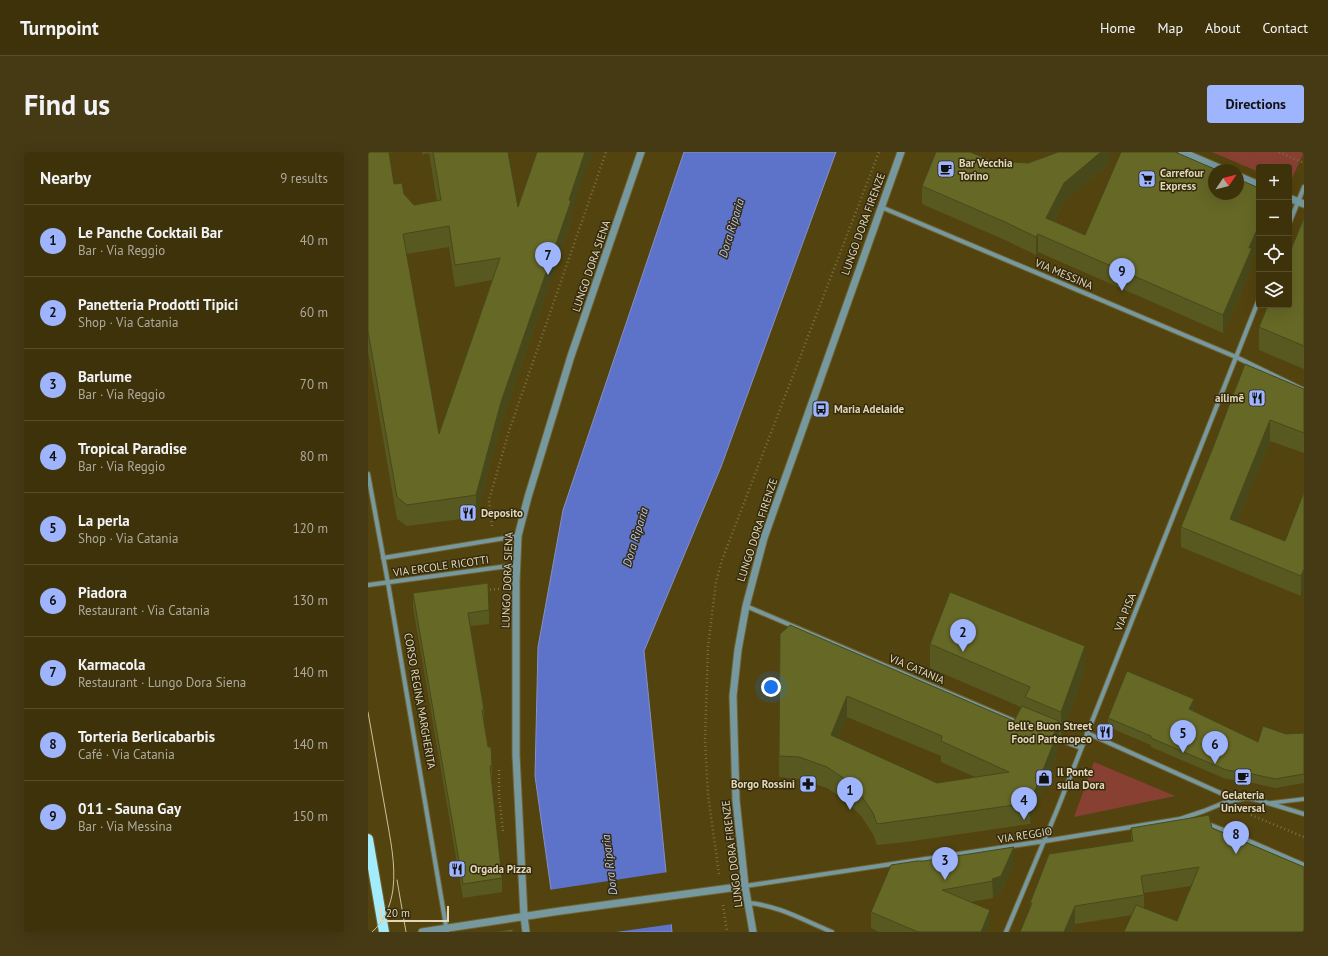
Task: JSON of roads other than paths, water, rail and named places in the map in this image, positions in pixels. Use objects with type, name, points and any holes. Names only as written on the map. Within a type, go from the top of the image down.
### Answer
[{"type":"main road","points":[[368,839],[384,932]]},
{"type":"street","name":"LUNGO DORA SIENA","points":[[526,932],[516,755],[516,565],[518,536],[528,497],[572,356],[641,152]]},
{"type":"street","name":"LUNGO DORA FIRENZE","points":[[753,932],[745,886],[736,800],[733,696],[738,650],[746,606],[764,538],[901,152]]},
{"type":"street","points":[[1182,152],[1210,164]]},
{"type":"street","points":[[1244,179],[1256,184]]},
{"type":"street","points":[[1292,219],[1301,203],[1304,187]]},
{"type":"street","name":"VIA MESSINA","points":[[881,207],[1236,358],[1304,390]]},
{"type":"street","name":"VIA PISA","points":[[1006,932],[1045,841],[1256,307]]},
{"type":"street","name":"CORSO REGINA MARGHERITA","points":[[368,474],[447,930]]},
{"type":"street","name":"VIA ERCOLE RICOTTI","points":[[383,558],[518,536]]},
{"type":"street","name":"VIA ERCOLE RICOTTI","points":[[368,585],[516,565]]},
{"type":"street","name":"VIA CATANIA","points":[[746,606],[1024,725]]},
{"type":"street","points":[[1087,733],[1236,800]]},
{"type":"street","points":[[1053,737],[1081,748]]},
{"type":"street","name":"VIA REGGIO","points":[[745,886],[1180,819],[1226,802],[1247,798],[1270,803],[1304,799]]},
{"type":"street","points":[[1270,803],[1304,814]]},
{"type":"street","points":[[1180,819],[1193,822]]},
{"type":"street","points":[[1200,823],[1226,831],[1304,865]]},
{"type":"street","points":[[422,932],[447,930],[544,913],[721,888],[745,886]]},
{"type":"street","points":[[748,903],[761,904],[775,908],[832,932]]},
{"type":"water","name":"Dora Riparia","points":[[684,152],[836,152],[721,467],[644,651],[672,932],[557,932],[535,776],[538,647],[563,510]]},
{"type":"tram line","points":[[368,712],[391,842],[394,870],[393,889],[389,907],[380,923],[372,932]]},
{"type":"tram line","points":[[397,880],[406,932]]},
{"type":"place","name":"Bar Vecchia Torino","points":[[946,169]]},
{"type":"place","name":"Carrefour Express","points":[[1147,179]]},
{"type":"place","name":"Karmacola","points":[[548,275]]},
{"type":"place","name":"011 - Sauna Gay","points":[[1122,291]]},
{"type":"place","name":"ailimē","points":[[1257,398]]},
{"type":"place","name":"Maria Adelaide","points":[[821,409]]},
{"type":"place","name":"Deposito","points":[[468,513]]},
{"type":"place","name":"Panetteria Prodotti Tipici","points":[[963,652]]},
{"type":"place","name":"Bell'e Buon Street Food Partenopeo","points":[[1105,732]]},
{"type":"place","name":"La perla","points":[[1183,753]]},
{"type":"place","name":"Piadora","points":[[1215,764]]},
{"type":"place","name":"Gelateria Universal","points":[[1243,777]]},
{"type":"place","name":"Il Ponte sulla Dora","points":[[1044,778]]},
{"type":"place","name":"Borgo Rossini","points":[[808,784]]},
{"type":"place","name":"Le Panche Cocktail Bar","points":[[850,810]]},
{"type":"place","name":"Tropical Paradise","points":[[1024,820]]},
{"type":"place","name":"Torteria Berlicabarbis","points":[[1236,854]]},
{"type":"place","name":"Orgada Pizza","points":[[457,869]]},
{"type":"place","name":"Barlume","points":[[945,880]]}]
